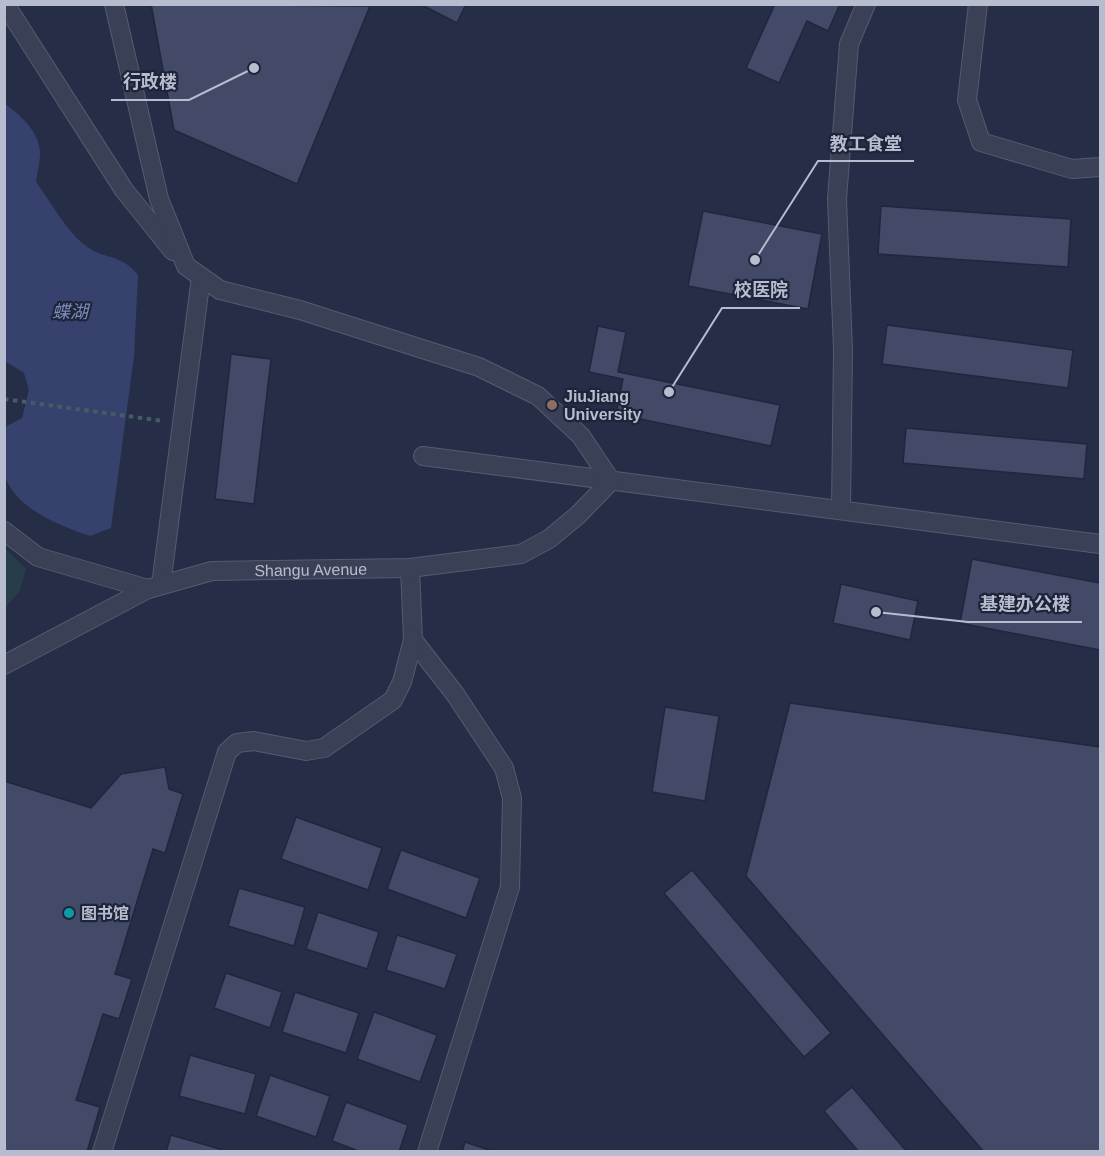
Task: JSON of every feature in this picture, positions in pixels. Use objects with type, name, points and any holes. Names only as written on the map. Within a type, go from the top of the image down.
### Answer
[{"type":"street","points":[[4,4],[124,190],[186,267],[220,290],[300,310],[489,371],[538,396],[581,436],[611,481]]},
{"type":"street","points":[[114,4],[159,199],[186,267]]},
{"type":"street","points":[[841,510],[843,350],[837,200],[849,44],[866,4]]},
{"type":"street","points":[[978,4],[967,100],[981,142],[1072,169],[1101,167]]},
{"type":"street","points":[[4,531],[38,556],[154,587],[201,277]]},
{"type":"street","points":[[423,456],[1101,544]]},
{"type":"street","name":"Shangu Avenue","points":[[4,665],[154,587],[212,571],[410,568],[521,554],[549,539],[578,515],[611,481]]},
{"type":"street","points":[[102,1152],[227,752],[237,742],[254,741],[306,751],[324,748],[393,700],[402,682],[413,640],[410,568]]},
{"type":"street","points":[[413,640],[455,694],[504,768],[512,798],[510,886],[427,1152]]},
{"type":"path","points":[[4,399],[139,417]]},
{"type":"shaded area","points":[[5,548],[26,569],[20,591],[5,608]]},
{"type":"water","name":"蝶湖","points":[[5,104],[23,119],[37,138],[40,160],[36,182],[65,224],[93,251],[125,263],[138,275],[134,356],[111,528],[90,536],[54,522],[30,508],[12,490],[4,474],[5,427],[22,418],[29,390],[24,373],[5,361]]},
{"type":"building","points":[[151,4],[370,6],[297,184],[174,130]]},
{"type":"building","points":[[420,4],[466,4],[457,23]]},
{"type":"building","points":[[775,4],[840,4],[828,31],[807,21],[779,83],[746,68]]},
{"type":"building","points":[[881,206],[1071,219],[1068,267],[878,254]]},
{"type":"building","points":[[703,211],[822,234],[808,309],[688,286]]},
{"type":"building","points":[[887,325],[1073,350],[1068,388],[882,364]]},
{"type":"building","points":[[598,326],[626,332],[618,372],[780,405],[771,446],[616,414],[623,379],[589,372]]},
{"type":"building","points":[[231,354],[271,359],[254,504],[215,499]]},
{"type":"building","points":[[906,428],[1087,444],[1084,479],[903,463]]},
{"type":"building","points":[[972,559],[1100,583],[1100,650],[960,623]]},
{"type":"building","points":[[841,584],[918,601],[910,640],[833,623]]},
{"type":"building","points":[[790,703],[1100,747],[1100,1152],[984,1152],[746,876]]},
{"type":"building","points":[[665,707],[719,716],[705,801],[652,792]]},
{"type":"building","name":"图书馆","points":[[165,767],[169,789],[183,794],[165,853],[153,849],[115,974],[132,979],[119,1019],[103,1014],[76,1100],[100,1107],[87,1152],[4,1152],[4,781],[91,808],[121,774]]},
{"type":"building","points":[[296,817],[382,848],[368,890],[281,859]]},
{"type":"building","points":[[401,850],[480,878],[466,918],[387,889]]},
{"type":"building","points":[[692,870],[831,1033],[804,1057],[664,893]]},
{"type":"building","points":[[239,888],[305,907],[294,946],[228,926]]},
{"type":"building","points":[[318,912],[379,932],[367,969],[306,949]]},
{"type":"building","points":[[397,935],[457,954],[445,989],[386,970]]},
{"type":"building","points":[[226,973],[282,992],[270,1028],[214,1008]]},
{"type":"building","points":[[295,992],[359,1013],[346,1053],[282,1032]]},
{"type":"building","points":[[374,1012],[437,1035],[420,1082],[357,1059]]},
{"type":"building","points":[[190,1055],[256,1074],[245,1114],[179,1096]]},
{"type":"building","points":[[270,1075],[330,1096],[316,1137],[256,1116]]},
{"type":"building","points":[[852,1087],[907,1152],[859,1152],[824,1111]]},
{"type":"building","points":[[346,1102],[408,1125],[399,1152],[361,1152],[332,1141]]},
{"type":"building","points":[[171,1135],[223,1150],[223,1152],[166,1152]]},
{"type":"building","points":[[465,1142],[495,1152],[462,1152]]},
{"type":"place","name":"行政楼","points":[[254,68]]},
{"type":"place","name":"教工食堂","points":[[755,260]]},
{"type":"place","name":"校医院","points":[[669,392]]},
{"type":"place","name":"JiuJiang University","points":[[552,405]]},
{"type":"place","name":"基建办公楼","points":[[876,612]]},
{"type":"place","name":"图书馆","points":[[69,913]]}]
